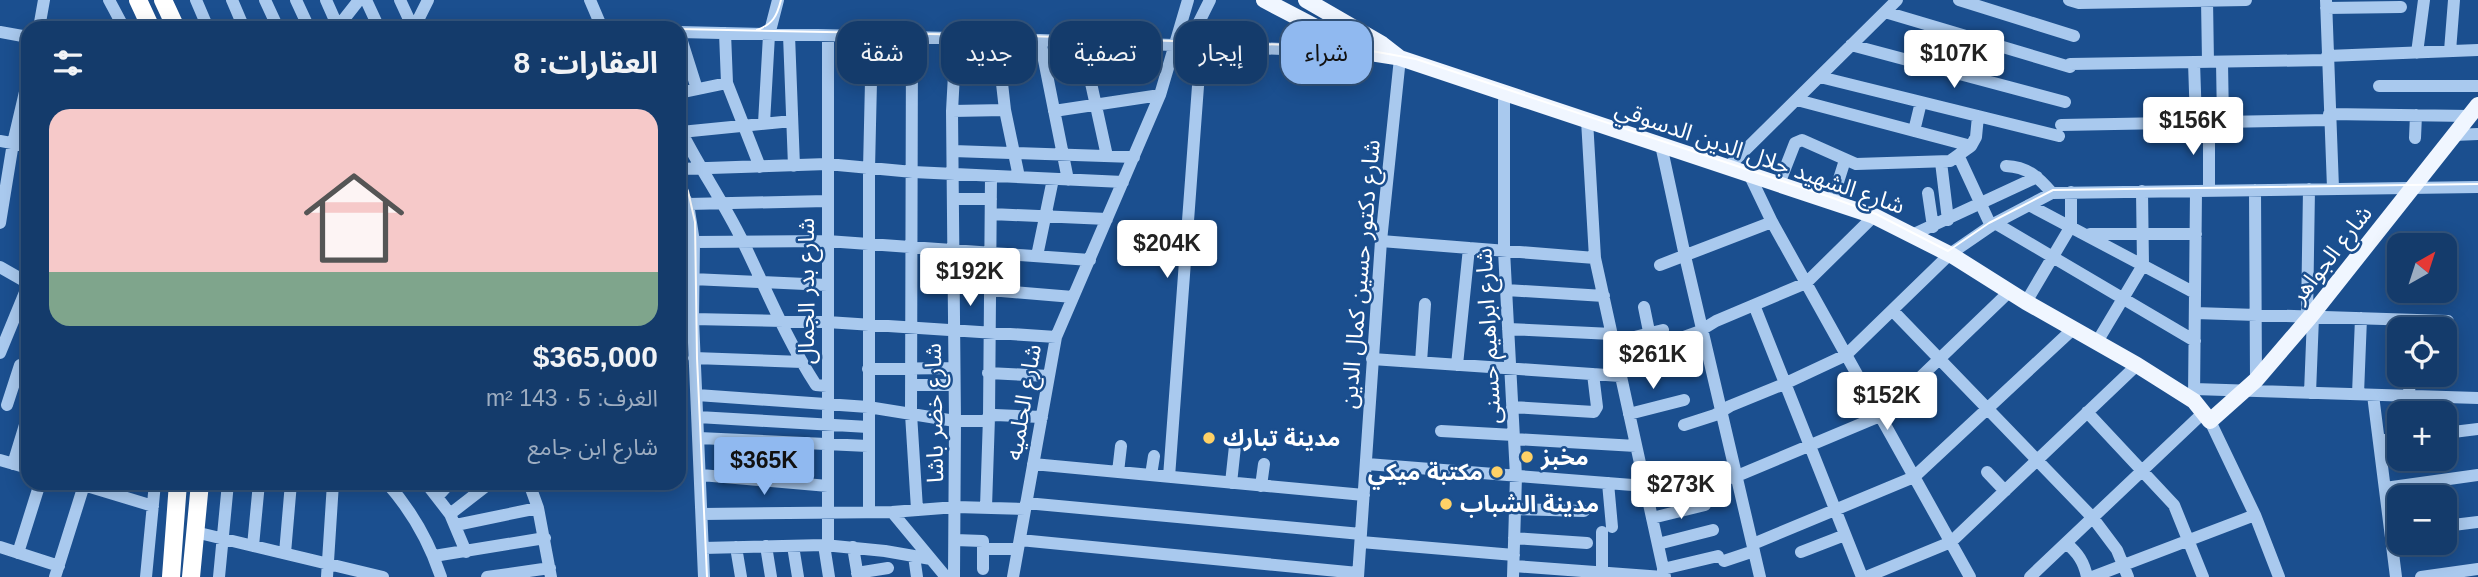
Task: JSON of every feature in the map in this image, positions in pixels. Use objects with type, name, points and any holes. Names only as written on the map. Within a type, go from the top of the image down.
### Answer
[{"type":"highway","points":[[138,0],[148,21]]},
{"type":"highway","points":[[163,0],[173,21]]},
{"type":"highway","points":[[171,577],[177,490]]},
{"type":"highway","points":[[191,577],[199,490]]},
{"type":"main road","points":[[1264,0],[1304,21]]},
{"type":"main road","name":"شارع الشهيد جلال الدين الدسوقي","points":[[1306,0],[1382,44],[1400,58],[1874,216],[1950,254],[2009,292],[2137,365],[2200,406]]},
{"type":"main road","points":[[1372,53],[1400,58]]},
{"type":"main road","name":"شارع الجواهر","points":[[2200,406],[2251,384],[2310,317],[2474,111]]},
{"type":"street","points":[[40,21],[44,0]]},
{"type":"street","points":[[109,0],[120,21]]},
{"type":"street","points":[[196,0],[205,21]]},
{"type":"street","points":[[232,0],[241,21]]},
{"type":"street","points":[[265,0],[275,21]]},
{"type":"street","points":[[296,0],[306,21]]},
{"type":"street","points":[[326,0],[345,16]]},
{"type":"street","points":[[366,0],[376,21]]},
{"type":"street","points":[[400,0],[410,21]]},
{"type":"street","points":[[417,21],[428,0]]},
{"type":"street","points":[[590,0],[599,21]]},
{"type":"street","points":[[764,123],[769,34],[778,0]]},
{"type":"street","points":[[1185,21],[1188,0]]},
{"type":"street","points":[[1197,21],[1210,0]]},
{"type":"street","points":[[1728,167],[1897,0]]},
{"type":"street","points":[[1959,0],[2074,36]]},
{"type":"street","points":[[2074,2],[2246,0]]},
{"type":"street","points":[[2417,53],[2424,0]]},
{"type":"street","points":[[2450,51],[2454,0]]},
{"type":"street","points":[[2207,1],[2223,122]]},
{"type":"street","points":[[2333,188],[2326,4],[2401,7]]},
{"type":"street","points":[[1885,12],[2070,65],[2327,58],[2478,50]]},
{"type":"street","points":[[0,32],[21,36]]},
{"type":"street","points":[[686,32],[837,37]]},
{"type":"street","points":[[725,33],[727,83],[760,167]]},
{"type":"street","points":[[789,35],[794,166]]},
{"type":"street","name":"شارع بدر الجمال","points":[[828,37],[826,545],[829,577]]},
{"type":"street","points":[[1036,40],[1050,40]]},
{"type":"street","points":[[1040,40],[1068,180]]},
{"type":"street","points":[[1852,45],[2065,102]]},
{"type":"street","points":[[686,54],[697,89]]},
{"type":"street","name":"شارع دكتور حسين كمال الدين","points":[[1358,575],[1381,241],[1400,58]]},
{"type":"street","name":"شارع الحلميه","points":[[1013,577],[1056,337],[1175,60]]},
{"type":"street","points":[[2194,62],[2202,122],[2203,191],[2196,234],[2195,293],[2195,341],[2200,406],[2255,515],[2279,577]]},
{"type":"street","points":[[1820,76],[1978,116],[2060,130],[2474,111]]},
{"type":"street","points":[[686,91],[727,83]]},
{"type":"street","points":[[869,512],[871,84]]},
{"type":"street","points":[[912,84],[911,414],[917,509]]},
{"type":"street","name":"شارع خضر باشا","points":[[953,84],[953,330],[956,421],[954,577]]},
{"type":"street","points":[[1002,84],[1019,177]]},
{"type":"street","points":[[1090,84],[1107,156]]},
{"type":"street","points":[[1169,477],[1198,86]]},
{"type":"street","points":[[2379,86],[2478,86]]},
{"type":"street","name":"شارع ابراهيم حسنى","points":[[1507,92],[1504,102],[1504,251],[1516,476],[1514,566]]},
{"type":"street","points":[[1054,111],[1160,95]]},
{"type":"street","points":[[0,223],[6,142],[21,99]]},
{"type":"street","points":[[1797,100],[1971,146]]},
{"type":"street","points":[[1914,131],[1922,102]]},
{"type":"street","points":[[952,111],[1005,110]]},
{"type":"street","points":[[2415,138],[2416,115]]},
{"type":"street","points":[[1779,184],[1795,143],[1802,140],[1845,160],[1867,165],[1950,161],[1971,146],[1976,136],[1978,116]]},
{"type":"street","points":[[1587,120],[1595,258],[1664,574]]},
{"type":"street","points":[[686,129],[792,121]]},
{"type":"street","points":[[2454,135],[2478,134]]},
{"type":"street","points":[[686,140],[724,203],[779,320],[802,362],[816,385],[827,386]]},
{"type":"street","points":[[1661,145],[1760,577]]},
{"type":"street","points":[[953,151],[1134,157]]},
{"type":"street","points":[[1959,157],[1980,204],[1993,224],[2195,341]]},
{"type":"street","points":[[1832,201],[1845,160]]},
{"type":"street","points":[[1941,162],[1948,220]]},
{"type":"street","points":[[686,169],[827,164],[913,172],[1123,183]]},
{"type":"street","points":[[2006,166],[2017,167],[2038,177],[2052,193]]},
{"type":"street","points":[[1749,174],[1772,222],[1970,577]]},
{"type":"street","points":[[986,507],[991,176]]},
{"type":"street","points":[[1912,235],[2038,177]]},
{"type":"street","points":[[1037,256],[1053,179]]},
{"type":"street","points":[[1684,425],[1722,411],[1846,355],[1950,254],[1993,224],[2052,193],[2478,187]]},
{"type":"street","points":[[2309,189],[2310,393]]},
{"type":"street","points":[[2251,384],[2255,315],[2255,190]]},
{"type":"street","points":[[2097,342],[2143,265],[2142,191]]},
{"type":"street","points":[[2026,302],[2071,226],[2071,192]]},
{"type":"street","points":[[1928,193],[1933,227]]},
{"type":"street","points":[[954,199],[991,199]]},
{"type":"street","points":[[686,200],[694,242],[694,358],[704,577]]},
{"type":"street","points":[[688,204],[827,201]]},
{"type":"street","points":[[2029,205],[2195,293]]},
{"type":"street","points":[[991,214],[1107,219]]},
{"type":"street","points":[[1670,342],[1806,283],[1874,216]]},
{"type":"street","points":[[1660,265],[1772,222]]},
{"type":"street","points":[[2087,234],[2196,234]]},
{"type":"street","points":[[1381,241],[1595,258]]},
{"type":"street","points":[[694,242],[827,242],[1090,260]]},
{"type":"street","points":[[1457,365],[1469,248]]},
{"type":"street","points":[[0,267],[21,280]]},
{"type":"street","points":[[692,279],[827,285]]},
{"type":"street","points":[[990,290],[1073,297]]},
{"type":"street","points":[[1506,290],[1604,296]]},
{"type":"street","points":[[1709,484],[1737,476],[1880,416],[2009,292]]},
{"type":"street","points":[[0,353],[21,301]]},
{"type":"street","points":[[1421,362],[1425,304]]},
{"type":"street","points":[[1754,305],[1844,535],[1864,577],[1951,542],[2137,365]]},
{"type":"street","points":[[1644,307],[1656,332],[1653,351]]},
{"type":"street","points":[[1892,311],[2093,518],[2107,534],[2126,571]]},
{"type":"street","points":[[2195,313],[2387,321]]},
{"type":"street","points":[[2358,394],[2361,318]]},
{"type":"street","points":[[693,319],[869,324],[1056,337]]},
{"type":"street","points":[[1508,329],[1613,338],[1656,332]]},
{"type":"street","points":[[702,514],[892,512],[956,507],[1026,506],[1361,538],[1561,573],[1636,576],[1664,574],[1753,547],[1914,477],[2073,329]]},
{"type":"street","points":[[694,358],[802,362]]},
{"type":"street","points":[[0,359],[21,365]]},
{"type":"street","points":[[1372,359],[1621,376]]},
{"type":"street","points":[[868,369],[954,368]]},
{"type":"street","points":[[6,405],[21,372]]},
{"type":"street","points":[[988,373],[1049,376]]},
{"type":"street","points":[[1512,407],[1594,412],[1597,407],[1593,374]]},
{"type":"street","points":[[2030,577],[2143,471],[2200,406],[2251,384],[2310,393],[2478,398]]},
{"type":"street","points":[[911,385],[954,385]]},
{"type":"street","points":[[2409,387],[2409,396]]},
{"type":"street","points":[[697,395],[868,407],[956,421],[983,421],[989,417],[1042,417]]},
{"type":"street","points":[[2373,395],[2387,497]]},
{"type":"street","points":[[1629,414],[1684,400]]},
{"type":"street","points":[[2087,412],[2174,505],[2203,577]]},
{"type":"street","points":[[698,417],[868,427]]},
{"type":"street","points":[[2457,432],[2478,429]]},
{"type":"street","points":[[6,462],[21,430]]},
{"type":"street","points":[[1441,431],[1636,446]]},
{"type":"street","points":[[699,438],[868,446]]},
{"type":"street","points":[[2379,440],[2387,439]]},
{"type":"street","points":[[1118,472],[1121,446]]},
{"type":"street","points":[[1231,483],[1235,446]]},
{"type":"street","points":[[1151,475],[1154,456]]},
{"type":"street","points":[[1033,464],[1364,495]]},
{"type":"street","points":[[1261,486],[1264,464]]},
{"type":"street","points":[[1367,464],[1645,486]]},
{"type":"street","points":[[1987,472],[2005,491]]},
{"type":"street","points":[[701,475],[828,486]]},
{"type":"street","points":[[2385,488],[2478,475]]},
{"type":"street","points":[[1601,574],[1607,529],[1608,483]]},
{"type":"street","points":[[18,553],[38,490]]},
{"type":"street","points":[[0,547],[57,571],[77,490]]},
{"type":"street","points":[[111,490],[153,506]]},
{"type":"street","points":[[146,577],[154,490]]},
{"type":"street","points":[[219,577],[227,490]]},
{"type":"street","points":[[253,546],[258,490]]},
{"type":"street","points":[[285,553],[290,490]]},
{"type":"street","points":[[327,570],[333,490]]},
{"type":"street","points":[[397,490],[434,556],[441,577]]},
{"type":"street","points":[[432,490],[453,520],[466,552]]},
{"type":"street","points":[[438,496],[444,490]]},
{"type":"street","points":[[453,520],[483,490]]},
{"type":"street","points":[[487,577],[551,572],[538,508],[532,490]]},
{"type":"street","points":[[1652,518],[1705,505]]},
{"type":"street","points":[[453,520],[538,508]]},
{"type":"street","points":[[1515,509],[1584,511]]},
{"type":"street","points":[[892,512],[938,570]]},
{"type":"street","points":[[2066,543],[2077,552],[2090,577],[2126,571],[2189,540],[2255,515]]},
{"type":"street","points":[[2457,525],[2478,522]]},
{"type":"street","points":[[1658,544],[1713,530]]},
{"type":"street","points":[[195,532],[285,553],[327,570],[383,577]]},
{"type":"street","points":[[1801,552],[1844,535]]},
{"type":"street","points":[[434,556],[545,538]]},
{"type":"street","points":[[1514,538],[1587,543]]},
{"type":"street","points":[[955,540],[982,540],[983,569]]},
{"type":"street","points":[[702,548],[826,545],[853,547],[914,556],[938,570]]},
{"type":"street","points":[[984,549],[1019,545],[1358,575]]},
{"type":"street","points":[[766,546],[771,577]]},
{"type":"street","points":[[793,546],[798,577]]},
{"type":"street","points":[[736,547],[741,577]]},
{"type":"street","points":[[853,547],[858,575],[888,573],[886,551]]},
{"type":"street","points":[[2396,555],[2396,577]]},
{"type":"street","points":[[914,556],[917,577]]},
{"type":"street","points":[[2421,577],[2478,569]]},
{"type":"tram line","points":[[757,30],[774,19],[781,0]]},
{"type":"tram line","points":[[686,29],[1028,36],[1355,48],[1416,59],[1833,198],[1876,214],[1948,251],[1989,223],[2053,190],[2478,184]]},
{"type":"tram line","points":[[686,187],[695,222],[697,358],[707,577]]},
{"type":"place","name":"مدينة تبارك","points":[[1209,438]]},
{"type":"place","name":"مخبز","points":[[1527,457]]},
{"type":"place","name":"مكتبة ميكي","points":[[1497,472]]},
{"type":"place","name":"مدينة الشباب","points":[[1446,504]]}]
